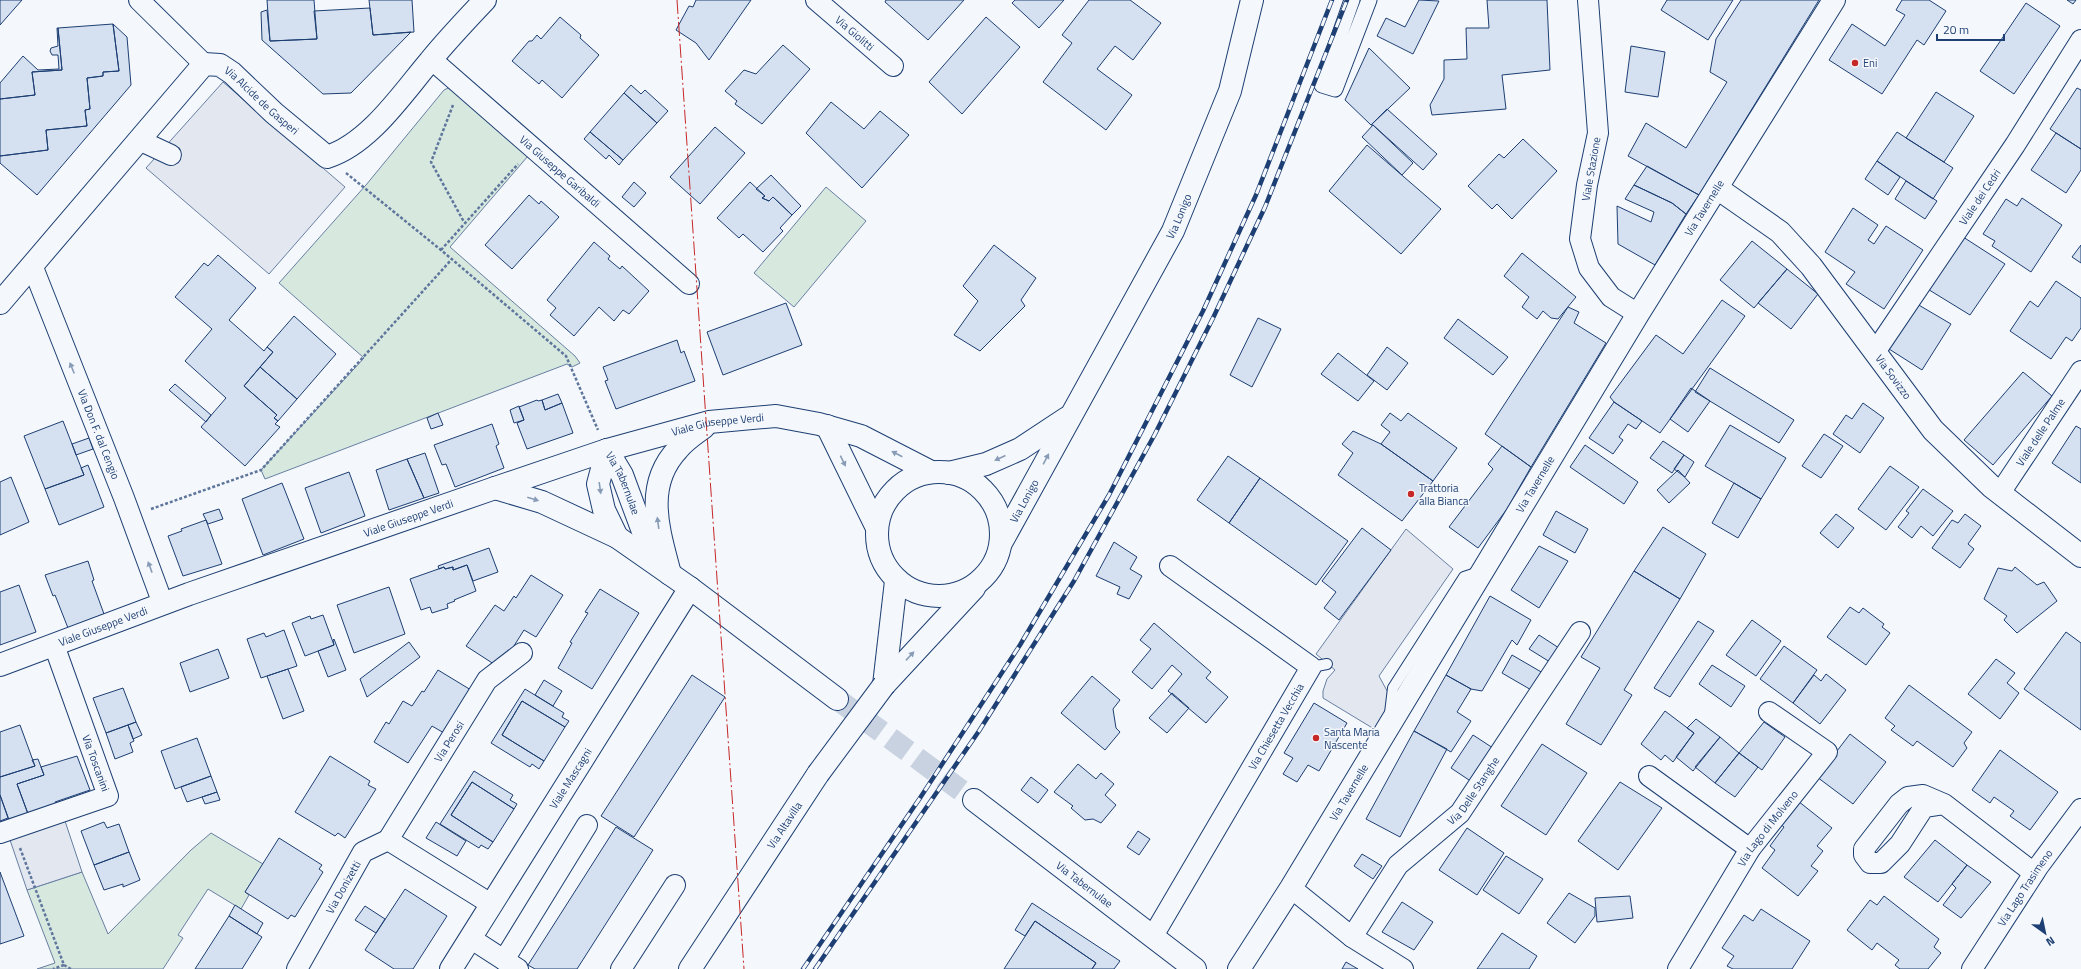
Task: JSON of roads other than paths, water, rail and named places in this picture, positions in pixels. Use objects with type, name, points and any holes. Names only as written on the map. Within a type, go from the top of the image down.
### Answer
[{"type":"street","points":[[0,303],[204,64],[139,0]]},
{"type":"street","points":[[431,59],[485,0]]},
{"type":"street","name":"Via Giolitti","points":[[816,0],[893,66]]},
{"type":"street","name":"Via Lonigo","points":[[1001,543],[1069,417],[1173,231],[1230,91],[1252,0]]},
{"type":"street","points":[[1352,0],[1322,85],[1335,89],[1369,0]]},
{"type":"street","name":"Viale Stazione","points":[[1588,0],[1598,133],[1587,185],[1580,239],[1589,268],[1611,297],[1638,314]]},
{"type":"street","name":"Via Tavernelle","points":[[1238,969],[1290,888],[1389,726],[1638,314],[1834,0]]},
{"type":"street","name":"Viale dei Cedri","points":[[1875,352],[2015,145],[2081,40]]},
{"type":"street","name":"Via Alcide de Gasperi","points":[[204,64],[220,65],[232,73],[274,113],[327,157],[341,153],[356,142],[386,112],[431,59]]},
{"type":"street","name":"Via Giuseppe Garibaldi","points":[[431,59],[688,284]]},
{"type":"street","points":[[139,140],[171,155]]},
{"type":"street","name":"Via Sovizzo","points":[[1717,188],[1780,232],[1811,266],[1933,430],[2000,493],[2081,556]]},
{"type":"street","name":"Via Don F. dal Cengio","points":[[32,265],[131,516],[163,604]]},
{"type":"street","name":"Viale delle Palme","points":[[2000,493],[2081,371]]},
{"type":"street","name":"Viale Giuseppe Verdi","points":[[0,665],[163,604],[496,488],[607,450],[709,422],[776,416],[827,426],[861,436],[940,472]]},
{"type":"street","name":"Via Lonigo","points":[[940,472],[986,464],[1020,449],[1069,417]]},
{"type":"street","name":"Via Tabernulae","points":[[670,574],[657,517],[656,502],[662,473],[678,449],[709,422]]},
{"type":"street","points":[[827,426],[876,526]]},
{"type":"street","name":"Via Tabernulae","points":[[607,450],[622,475],[645,537],[670,574]]},
{"type":"street","name":"Via Tabernulae","points":[[607,450],[598,484],[604,510],[617,537]]},
{"type":"street","points":[[940,472],[965,477],[978,486],[989,497],[997,511],[1001,527],[1001,543],[997,557],[990,571],[980,582],[961,593],[940,597],[919,594],[896,581],[889,572],[879,551],[876,537],[876,526],[881,510],[889,496],[901,484],[915,476],[940,472]]},
{"type":"street","name":"Via Tabernulae","points":[[496,488],[542,502],[617,537],[690,588],[838,699]]},
{"type":"street","name":"Via Chiesetta Vecchia","points":[[1153,936],[1319,665],[1170,566]]},
{"type":"street","name":"Via Altavilla","points":[[884,685],[896,581]]},
{"type":"street","name":"Via Altavilla","points":[[690,969],[818,774],[884,685],[980,582]]},
{"type":"street","name":"Viale Mascagni","points":[[451,969],[690,588]]},
{"type":"street","name":"Via Delle Stanghe","points":[[1352,937],[1398,865],[1460,813],[1580,632]]},
{"type":"street","name":"Via Toscanini","points":[[7,831],[108,796],[54,645]]},
{"type":"street","name":"Via Perosi","points":[[388,840],[487,680],[522,652]]},
{"type":"street","name":"Via Lago di Molveno","points":[[1678,969],[1750,849],[1827,752],[1769,712]]},
{"type":"street","points":[[1649,776],[1750,849]]},
{"type":"street","name":"Via Tabernulae","points":[[974,800],[1195,969]]},
{"type":"street","points":[[1944,804],[2034,873]]},
{"type":"street","name":"Via Lago Trasimeno","points":[[1972,969],[2034,873],[2081,809]]},
{"type":"street","points":[[470,938],[511,965],[587,825]]},
{"type":"street","points":[[388,840],[491,904]]},
{"type":"street","name":"Via Donizetti","points":[[297,969],[364,852],[388,840]]},
{"type":"street","points":[[621,969],[675,885]]},
{"type":"street","points":[[1290,888],[1352,937],[1403,969]]},
{"type":"tunnel","points":[[837,699],[974,800]]},
{"type":"railway","points":[[803,969],[920,798],[1020,645],[1109,495],[1203,311],[1256,195],[1332,0]]},
{"type":"railway","points":[[815,969],[979,731],[1074,581],[1155,434],[1214,316],[1265,207],[1347,0]]},
{"type":"place","name":"Eni","points":[[1855,63]]},
{"type":"place","name":"Trattoria alla Bianca","points":[[1411,494]]},
{"type":"place","name":"Santa Maria Nascente","points":[[1316,738]]}]
